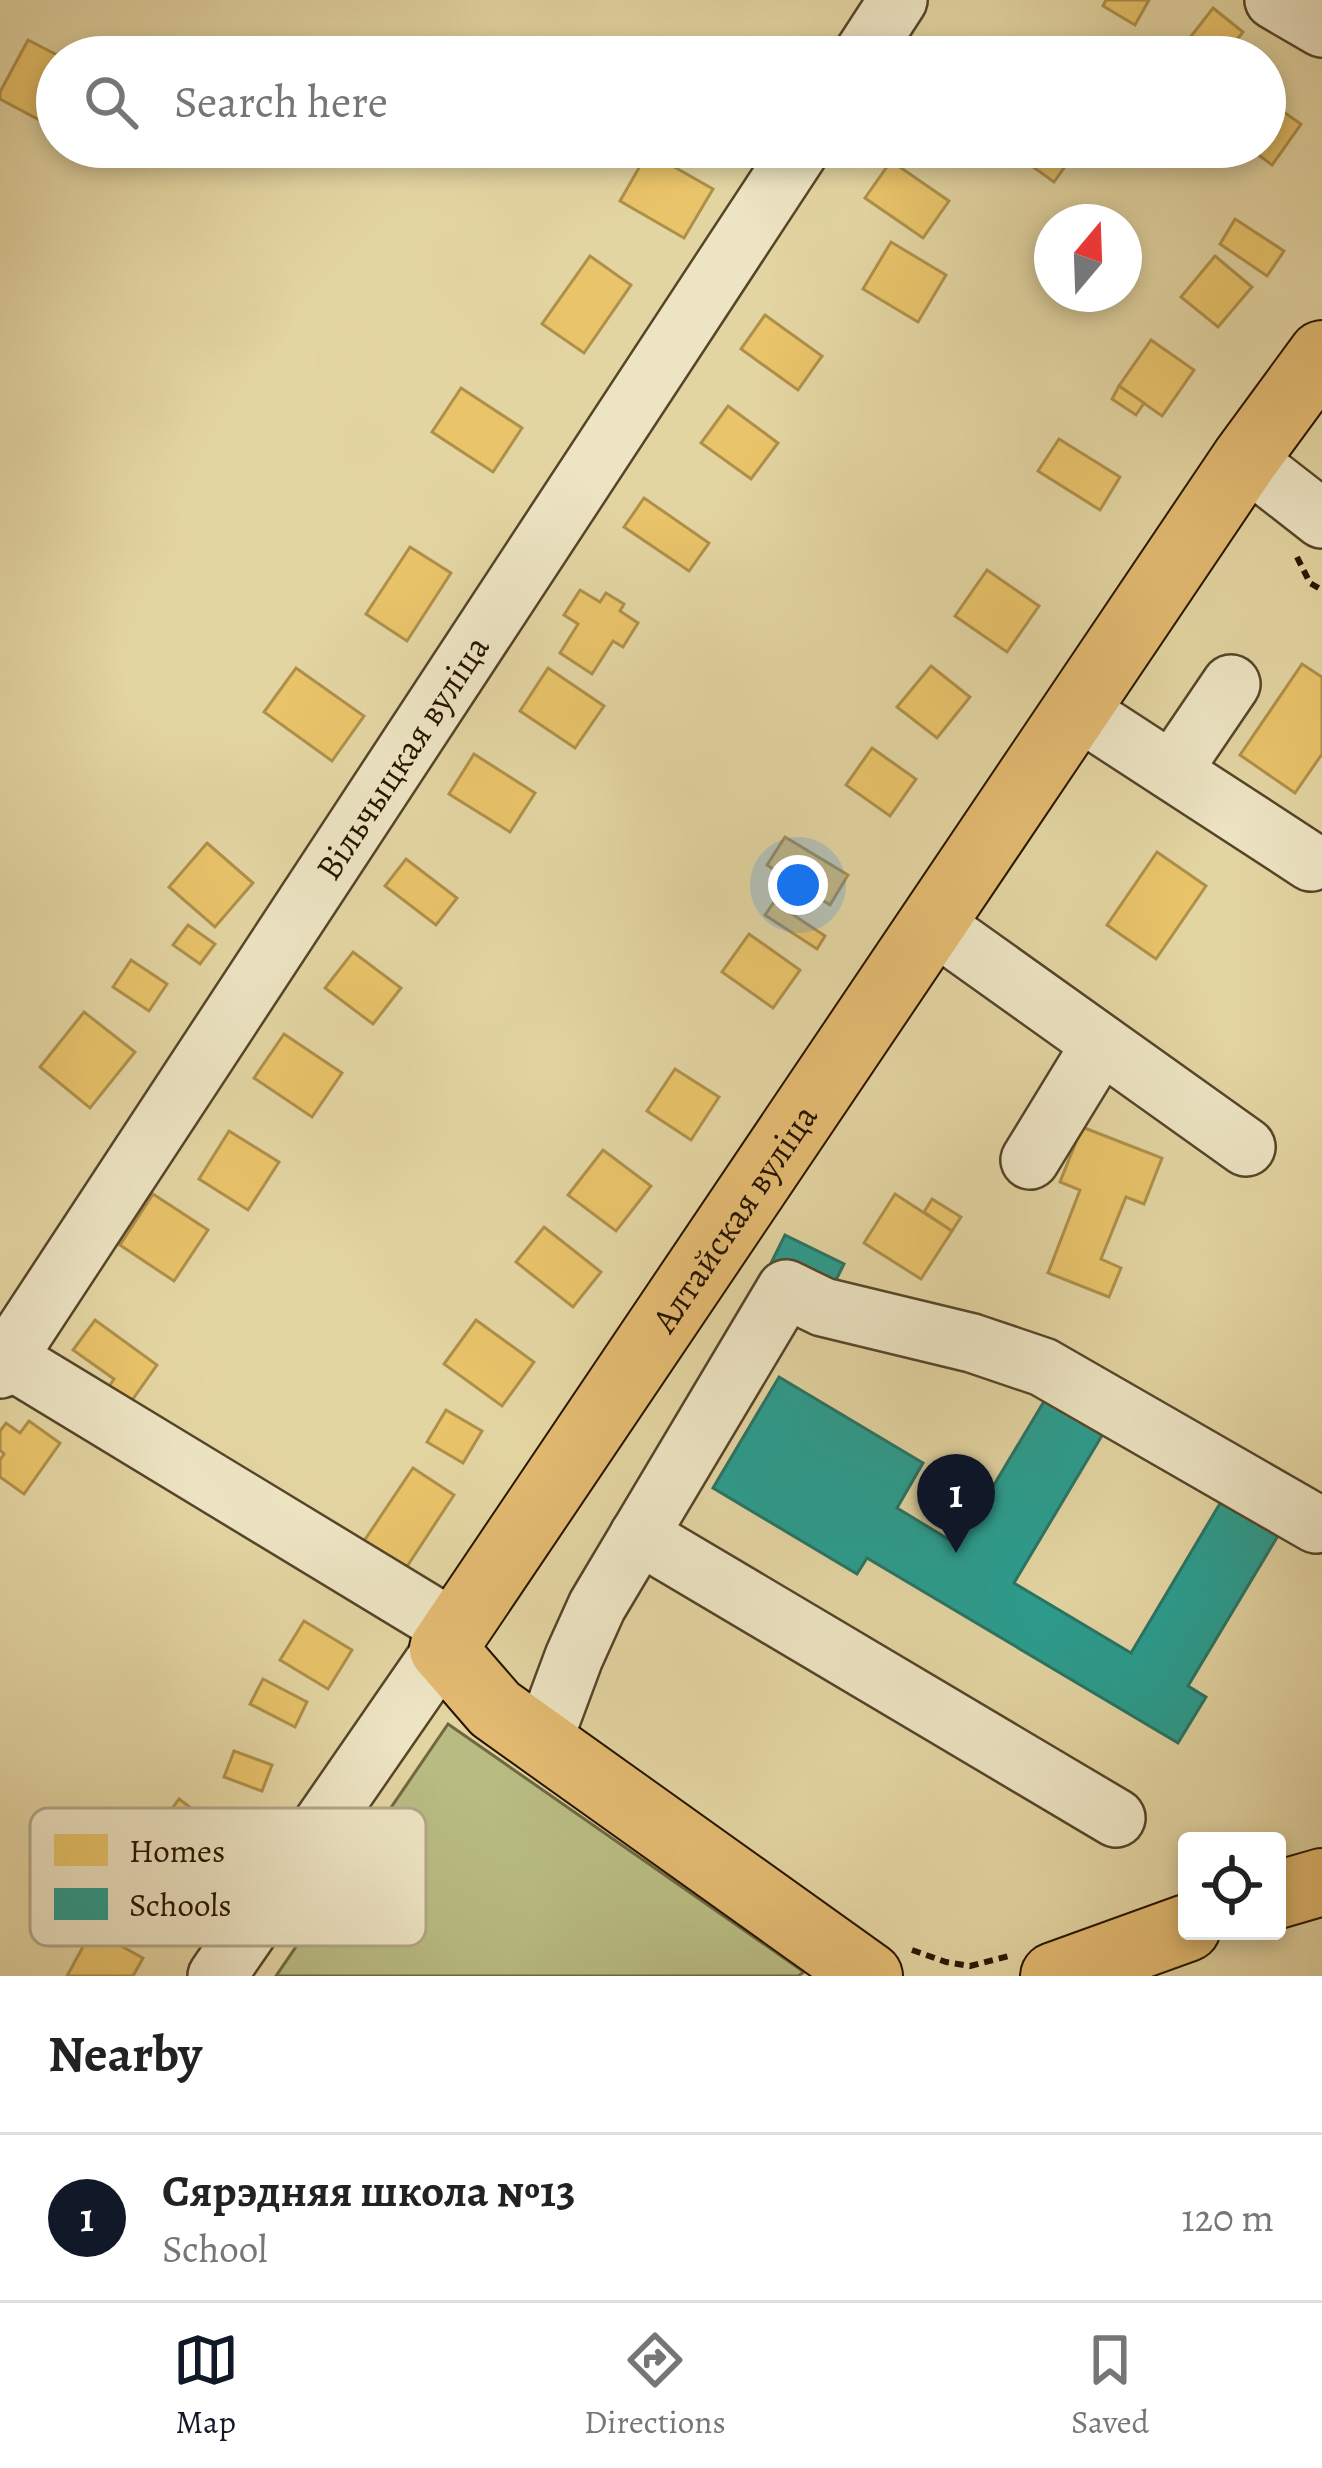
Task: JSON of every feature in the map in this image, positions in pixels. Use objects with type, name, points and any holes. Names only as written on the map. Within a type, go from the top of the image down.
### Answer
[{"type":"main road","name":"Алтайская вуліца","points":[[449,1639],[1245,459],[1322,354]]},
{"type":"main road","points":[[449,1639],[495,1709],[885,1960]]},
{"type":"main road","points":[[1286,1892],[1322,1882]]},
{"type":"main road","points":[[1032,1966],[1178,1930]]},
{"type":"street","points":[[875,36],[898,0]]},
{"type":"street","points":[[1274,0],[1322,28]]},
{"type":"street","name":"Вільчыцкая вуліца","points":[[4,1364],[788,168]]},
{"type":"street","points":[[1245,459],[1322,519]]},
{"type":"street","points":[[1172,771],[1231,684]]},
{"type":"street","points":[[1076,710],[1311,862]]},
{"type":"street","points":[[932,923],[1246,1147]]},
{"type":"street","points":[[1030,1160],[1100,1043]]},
{"type":"street","points":[[713,1247],[824,1307],[973,1343],[1043,1367],[1316,1524]]},
{"type":"street","points":[[542,1742],[597,1606],[786,1289]]},
{"type":"street","points":[[4,1364],[449,1639]]},
{"type":"street","points":[[639,1535],[1115,1819]]},
{"type":"street","name":"Алтайская вуліца","points":[[333,1808],[449,1639]]},
{"type":"street","name":"Алтайская вуліца","points":[[218,1976],[239,1946]]},
{"type":"path","points":[[885,1960],[1032,1966]]},
{"type":"green space","points":[[448,1724],[804,1972],[798,1976],[276,1976],[296,1946],[426,1946],[426,1808],[391,1808]]},
{"type":"building: Homes","points":[[1106,0],[1149,0],[1135,25],[1103,6]]},
{"type":"building: Homes","points":[[1213,8],[1243,32],[1240,36],[1191,36]]},
{"type":"building: Homes","points":[[28,40],[36,44],[36,118],[0,99]]},
{"type":"building: Homes","points":[[1286,114],[1301,124],[1286,145]]},
{"type":"building: Homes","points":[[639,168],[676,168],[713,189],[684,238],[620,201]]},
{"type":"building: Homes","points":[[886,168],[901,168],[949,201],[923,238],[865,198]]},
{"type":"building: Homes","points":[[1034,168],[1064,168],[1054,182]]},
{"type":"building: Homes","points":[[1235,219],[1284,251],[1267,276],[1220,244]]},
{"type":"building: Homes","points":[[891,242],[946,275],[918,322],[863,289]]},
{"type":"building: Homes","points":[[590,256],[631,285],[584,353],[542,324]]},
{"type":"building: Homes","points":[[1215,256],[1252,287],[1218,327],[1181,297]]},
{"type":"building: Homes","points":[[765,315],[822,356],[798,390],[741,349]]},
{"type":"building: Homes","points":[[1151,340],[1194,370],[1162,416],[1119,386]]},
{"type":"building: Homes","points":[[1119,386],[1144,403],[1136,415],[1112,399]]},
{"type":"building: Homes","points":[[461,388],[522,428],[493,472],[432,432]]},
{"type":"building: Homes","points":[[728,406],[778,443],[751,479],[701,443]]},
{"type":"building: Homes","points":[[1059,439],[1120,477],[1100,510],[1038,471]]},
{"type":"building: Homes","points":[[644,498],[709,543],[689,571],[624,527]]},
{"type":"building: Homes","points":[[410,547],[451,573],[407,641],[366,614]]},
{"type":"building: Homes","points":[[987,570],[1039,606],[1007,652],[955,616]]},
{"type":"building: Homes","points":[[580,590],[600,602],[606,593],[624,604],[620,611],[638,623],[623,647],[613,641],[592,674],[560,653],[578,624],[564,615]]},
{"type":"building: Homes","points":[[1302,664],[1322,677],[1322,754],[1295,793],[1240,755]]},
{"type":"building: Homes","points":[[931,666],[970,697],[937,738],[897,707]]},
{"type":"building: Homes","points":[[296,668],[364,716],[332,761],[264,712]]},
{"type":"building: Homes","points":[[548,668],[604,706],[575,748],[520,711]]},
{"type":"building: Homes","points":[[872,748],[916,779],[890,816],[846,785]]},
{"type":"building: Homes","points":[[474,754],[535,793],[510,832],[449,794]]},
{"type":"building: Homes","points":[[785,837],[848,875],[830,905],[767,865]]},
{"type":"building: Homes","points":[[207,843],[253,883],[215,927],[169,887]]},
{"type":"building: Homes","points":[[1157,852],[1206,886],[1156,959],[1107,925]]},
{"type":"building: Homes","points":[[406,859],[457,898],[436,925],[385,886]]},
{"type":"building: Homes","points":[[774,902],[825,936],[817,949],[765,915]]},
{"type":"building: Homes","points":[[188,925],[215,944],[200,964],[173,945]]},
{"type":"building: Homes","points":[[749,934],[800,970],[773,1008],[722,972]]},
{"type":"building: Homes","points":[[353,952],[401,988],[373,1024],[325,988]]},
{"type":"building: Homes","points":[[131,960],[167,984],[149,1011],[113,987]]},
{"type":"building: Homes","points":[[84,1012],[135,1052],[90,1108],[40,1067]]},
{"type":"building: Homes","points":[[284,1034],[342,1073],[312,1117],[254,1078]]},
{"type":"building: Homes","points":[[675,1069],[719,1097],[691,1140],[647,1111]]},
{"type":"building: Homes","points":[[1082,1127],[1162,1158],[1144,1204],[1126,1197],[1101,1259],[1121,1268],[1109,1297],[1048,1273],[1080,1190],[1060,1182]]},
{"type":"building: Homes","points":[[229,1131],[279,1162],[248,1210],[199,1179]]},
{"type":"building: Homes","points":[[603,1150],[651,1186],[616,1231],[568,1195]]},
{"type":"building: Homes","points":[[153,1194],[208,1230],[174,1281],[120,1245]]},
{"type":"building: Homes","points":[[895,1194],[952,1231],[921,1279],[864,1243]]},
{"type":"building: Homes","points":[[932,1199],[961,1217],[952,1231],[924,1212]]},
{"type":"building: Homes","points":[[544,1227],[601,1272],[573,1307],[516,1262]]},
{"type":"building: Homes","points":[[95,1320],[157,1365],[130,1403],[108,1388],[114,1379],[73,1350]]},
{"type":"building: Homes","points":[[476,1320],[534,1362],[502,1406],[444,1364]]},
{"type":"building: Homes","points":[[446,1410],[482,1431],[463,1463],[427,1442]]},
{"type":"building: Homes","points":[[29,1421],[60,1443],[24,1494],[0,1477],[4,1454],[0,1431],[6,1423],[20,1433]]},
{"type":"building: Homes","points":[[413,1468],[454,1495],[406,1568],[364,1541]]},
{"type":"building: Homes","points":[[304,1621],[352,1650],[328,1689],[280,1660]]},
{"type":"building: Homes","points":[[263,1679],[307,1702],[295,1727],[250,1704]]},
{"type":"building: Homes","points":[[234,1751],[272,1765],[262,1791],[224,1777]]},
{"type":"building: Homes","points":[[83,1946],[121,1946],[143,1958],[133,1976],[67,1976]]},
{"type":"building: Schools","points":[[785,1235],[844,1264],[829,1294],[770,1265]]},
{"type":"building: Schools","points":[[779,1377],[923,1463],[897,1508],[958,1545],[1055,1383],[1113,1417],[1014,1583],[1131,1653],[1231,1485],[1288,1519],[1188,1686],[1206,1697],[1178,1743],[867,1558],[857,1574],[713,1488]]},
{"type":"place","name":"Сярэдняя школа №13","points":[[956,1553]]}]
